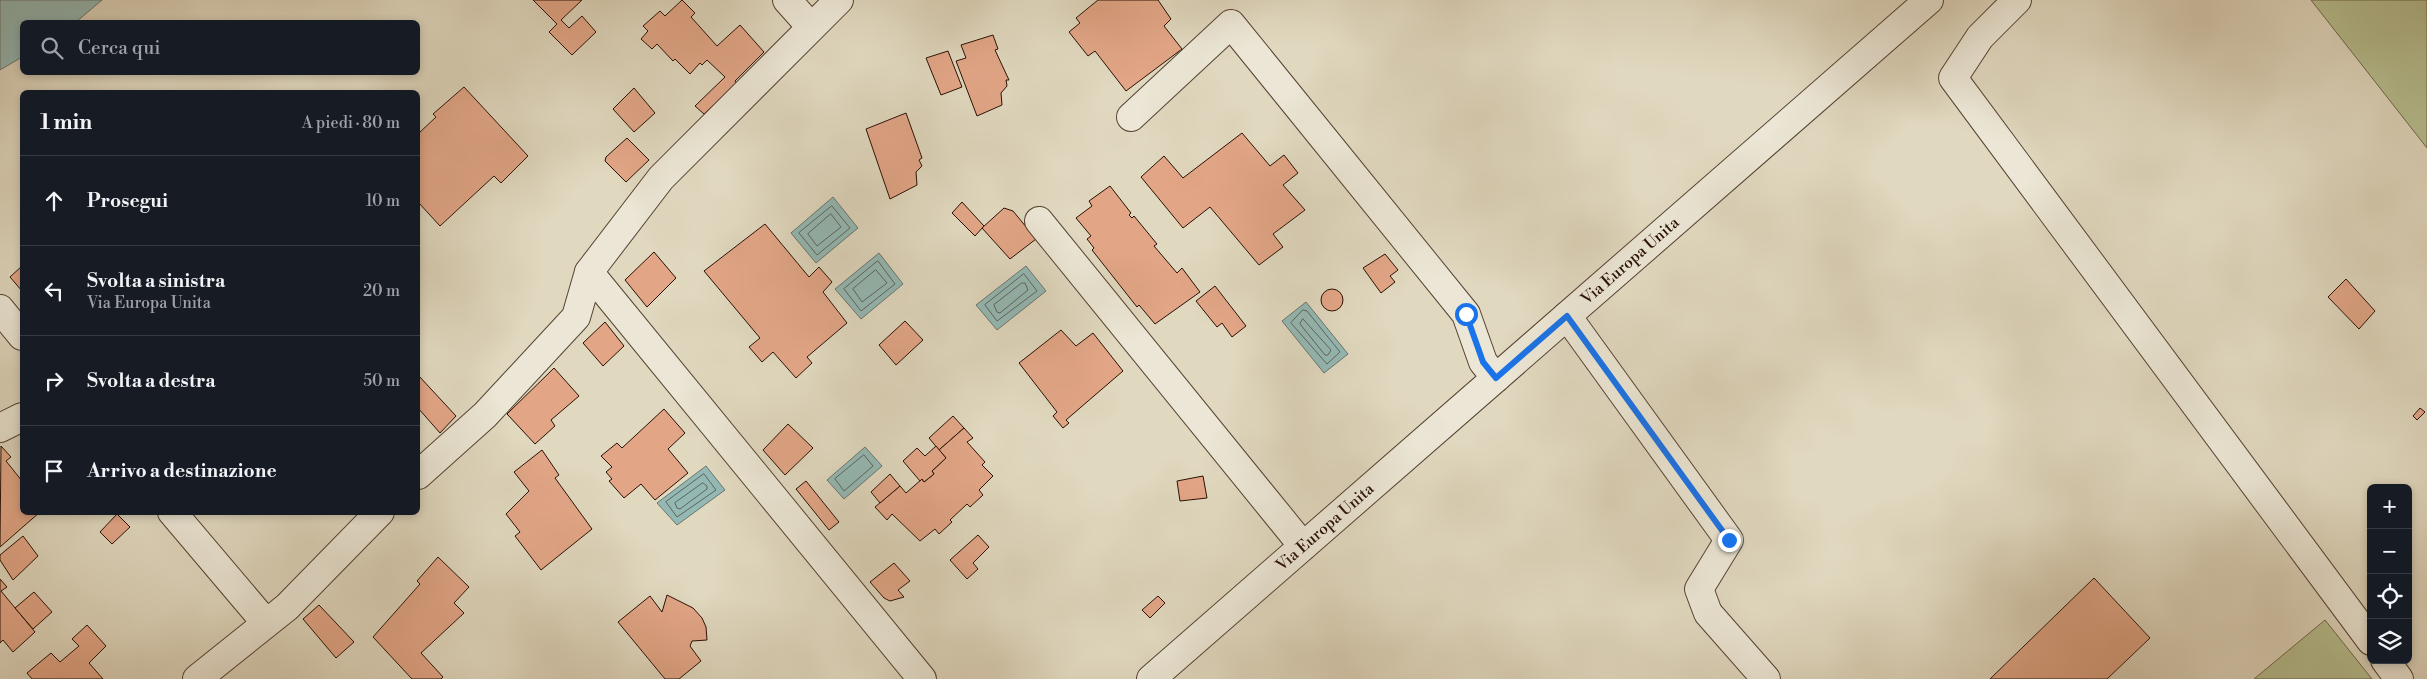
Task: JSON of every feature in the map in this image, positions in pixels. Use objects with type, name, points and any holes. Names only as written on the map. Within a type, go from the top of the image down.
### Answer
[{"type":"street","points":[[787,0],[811,27]]},
{"type":"street","points":[[420,473],[485,415],[576,317],[588,272],[661,178],[840,0]]},
{"type":"street","name":"Via Europa Unita","points":[[1150,679],[1929,0]]},
{"type":"street","points":[[2017,0],[1980,37],[1953,78],[2367,636]]},
{"type":"street","points":[[1131,117],[1231,24],[1466,314],[1483,362],[1496,378]]},
{"type":"street","points":[[1040,221],[1302,546]]},
{"type":"street","points":[[588,272],[922,679]]},
{"type":"street","points":[[0,310],[20,334]]},
{"type":"street","points":[[1567,316],[1729,540],[1699,589],[1708,613],[1766,679]]},
{"type":"street","points":[[0,428],[20,418]]},
{"type":"street","points":[[175,515],[266,623]]},
{"type":"street","points":[[197,679],[287,607],[377,515]]},
{"type":"street","points":[[2388,664],[2399,679]]},
{"type":"green space","points":[[2311,0],[2427,0],[2427,148]]},
{"type":"green space","points":[[2325,620],[2372,679],[2254,679]]},
{"type":"water","points":[[0,0],[102,0],[78,20],[20,20],[20,58],[0,70]]},
{"type":"water","points":[[833,197],[858,228],[816,263],[791,233]]},
{"type":"water","points":[[879,253],[903,284],[861,319],[835,289]]},
{"type":"water","points":[[1026,266],[1046,291],[997,330],[976,305]]},
{"type":"water","points":[[1306,302],[1348,354],[1324,373],[1282,321]]},
{"type":"water","points":[[865,447],[882,466],[844,499],[827,480]]},
{"type":"water","points":[[706,466],[725,490],[677,525],[657,503]]},
{"type":"building","points":[[533,0],[582,0],[561,20],[569,28],[582,16],[596,32],[572,55],[549,32],[557,24]]},
{"type":"building","points":[[682,0],[695,13],[691,17],[717,46],[740,25],[764,52],[735,81],[737,84],[704,114],[695,106],[725,77],[707,60],[702,65],[700,63],[690,74],[675,59],[673,61],[657,44],[652,49],[641,39],[648,31],[643,26],[660,11],[665,16]]},
{"type":"building","points":[[1098,0],[1158,0],[1171,19],[1164,26],[1182,49],[1126,91],[1095,51],[1088,56],[1069,32],[1080,23],[1076,18]]},
{"type":"building","points":[[993,35],[998,49],[995,50],[1009,80],[1006,80],[1007,86],[1001,93],[1002,105],[977,116],[956,61],[966,58],[961,45]]},
{"type":"building","points":[[948,51],[962,87],[941,95],[926,58]]},
{"type":"building","points":[[464,87],[528,156],[501,183],[494,176],[440,226],[420,204],[420,132],[436,117],[433,114]]},
{"type":"building","points":[[634,88],[655,113],[634,132],[613,109]]},
{"type":"building","points":[[906,113],[922,158],[919,160],[922,166],[916,172],[917,185],[890,199],[866,129]]},
{"type":"building","points":[[1242,133],[1270,166],[1284,155],[1298,173],[1283,185],[1305,210],[1273,234],[1283,247],[1259,265],[1210,207],[1183,228],[1141,177],[1164,156],[1183,178]]},
{"type":"building","points":[[627,138],[649,160],[626,182],[605,161],[606,157]]},
{"type":"building","points":[[1110,186],[1131,213],[1129,215],[1132,218],[1134,216],[1157,244],[1154,246],[1177,273],[1182,268],[1200,292],[1155,324],[1139,305],[1137,307],[1092,250],[1094,248],[1087,239],[1091,236],[1076,218],[1092,206],[1089,201]]},
{"type":"building","points":[[962,202],[984,226],[975,236],[952,213]]},
{"type":"building","points":[[1004,208],[1013,211],[1036,239],[1010,259],[982,228]]},
{"type":"building","points":[[765,224],[809,277],[819,267],[832,282],[823,292],[847,323],[807,357],[812,363],[796,378],[773,352],[762,362],[749,347],[760,338],[704,271]]},
{"type":"building","points":[[654,252],[676,278],[647,307],[625,280]]},
{"type":"building","points":[[1385,254],[1398,270],[1390,276],[1395,282],[1381,293],[1363,268]]},
{"type":"building","points":[[20,268],[20,289],[10,277]]},
{"type":"building","points":[[2346,279],[2375,311],[2359,329],[2328,297]]},
{"type":"building","points":[[1215,286],[1246,326],[1232,337],[1222,323],[1217,327],[1196,301]]},
{"type":"building","points":[[1332,289],[1340,292],[1343,300],[1340,308],[1332,311],[1324,308],[1321,300],[1324,292]]},
{"type":"building","points":[[905,321],[923,340],[896,365],[879,345]]},
{"type":"building","points":[[605,322],[624,346],[603,366],[583,343]]},
{"type":"building","points":[[1061,330],[1076,346],[1093,333],[1123,371],[1066,420],[1069,423],[1063,428],[1053,416],[1057,412],[1019,363]]},
{"type":"building","points":[[554,368],[579,396],[551,420],[555,426],[535,444],[507,414]]},
{"type":"building","points":[[420,377],[456,416],[440,433],[420,410]]},
{"type":"building","points":[[2420,408],[2425,412],[2417,420],[2413,416]]},
{"type":"building","points":[[664,409],[685,433],[668,449],[688,473],[655,500],[641,484],[624,498],[609,481],[612,479],[606,472],[612,467],[601,456],[617,443],[622,448]]},
{"type":"building","points":[[953,416],[964,428],[939,450],[929,438]]},
{"type":"building","points":[[788,424],[813,448],[785,475],[763,450]]},
{"type":"building","points":[[964,428],[973,438],[967,442],[985,462],[982,465],[993,476],[979,490],[983,495],[970,507],[967,504],[950,520],[952,522],[939,534],[935,529],[920,541],[892,514],[887,520],[875,507],[900,486],[906,493],[922,479],[924,482],[934,474],[932,471],[946,458],[939,450]]},
{"type":"building","points":[[1,446],[11,457],[6,461],[20,478],[20,515],[37,515],[0,547]]},
{"type":"building","points":[[936,446],[946,458],[932,471],[934,474],[924,482],[922,479],[920,481],[903,461],[917,448],[925,456]]},
{"type":"building","points":[[542,450],[559,475],[555,478],[592,529],[541,570],[515,536],[520,532],[506,514],[529,491],[514,472]]},
{"type":"building","points":[[890,474],[900,486],[880,503],[871,492]]},
{"type":"building","points":[[1203,476],[1207,498],[1180,501],[1177,481]]},
{"type":"building","points":[[806,481],[839,522],[829,530],[796,489]]},
{"type":"building","points":[[116,515],[130,527],[112,544],[100,532]]},
{"type":"building","points":[[978,535],[989,547],[973,563],[978,569],[967,579],[950,560]]},
{"type":"building","points":[[23,536],[38,556],[13,580],[0,560],[0,555]]},
{"type":"building","points":[[438,557],[469,587],[454,603],[464,613],[421,653],[443,677],[441,679],[412,679],[373,637],[420,584],[417,581]]},
{"type":"building","points":[[894,563],[910,581],[898,590],[904,597],[890,601],[884,598],[870,582]]},
{"type":"building","points":[[2094,578],[2150,638],[2107,679],[1990,679]]},
{"type":"building","points":[[0,579],[7,587],[1,591],[35,632],[13,652],[3,640],[0,643]]},
{"type":"building","points":[[34,592],[52,612],[33,629],[15,608]]},
{"type":"building","points":[[667,595],[693,608],[702,618],[706,627],[707,640],[692,641],[690,646],[701,661],[679,679],[665,679],[618,622],[650,596],[662,612]]},
{"type":"building","points":[[1158,596],[1165,603],[1150,618],[1142,610]]},
{"type":"building","points":[[319,605],[354,642],[336,658],[303,619]]},
{"type":"building","points":[[87,625],[106,646],[89,663],[103,679],[32,679],[27,673],[51,653],[60,662],[79,646],[72,639]]},
{"type":"route","points":[[1466,314],[1483,362],[1496,378],[1567,316],[1729,540]]}]
